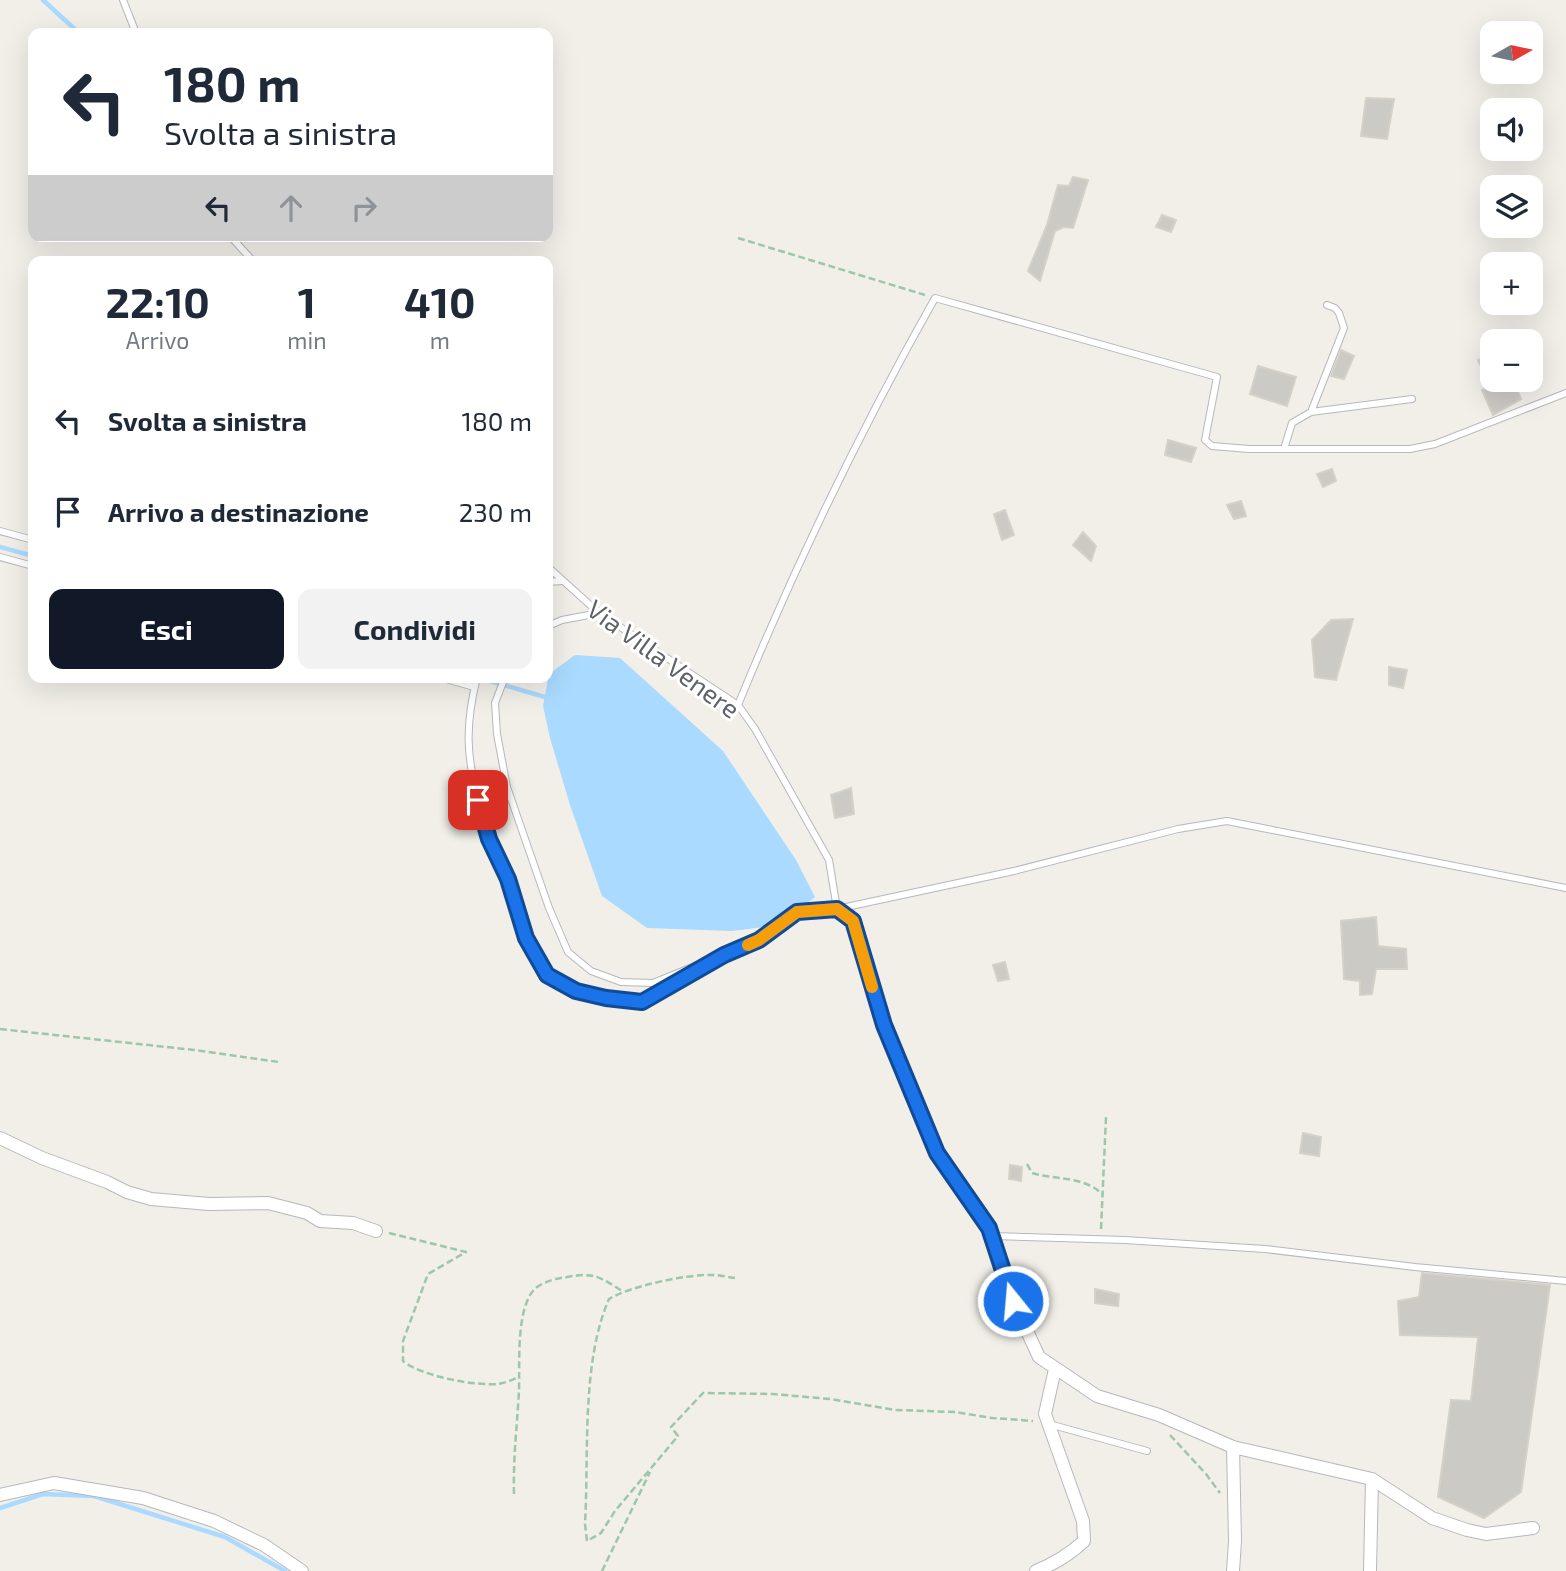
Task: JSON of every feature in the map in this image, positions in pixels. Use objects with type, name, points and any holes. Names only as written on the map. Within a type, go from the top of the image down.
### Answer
[{"type":"street","points":[[837,909],[853,921],[884,1025],[937,1153],[993,1236],[1013,1301],[1039,1357],[1097,1396],[1159,1415],[1233,1447],[1372,1479],[1432,1518],[1486,1534],[1533,1528]]},
{"type":"street","points":[[0,1138],[42,1158],[151,1199],[209,1204],[268,1203],[307,1213],[320,1222],[354,1223],[376,1231]]},
{"type":"street","points":[[1036,1571],[1062,1558],[1084,1541],[1083,1521],[1047,1419],[1055,1369]]},
{"type":"street","points":[[1233,1447],[1233,1571]]},
{"type":"street","points":[[1370,1571],[1372,1479]]},
{"type":"street","points":[[0,1494],[54,1483],[143,1498],[214,1521],[264,1545],[302,1571]]},
{"type":"lane","points":[[122,0],[134,28]]},
{"type":"lane","points":[[236,242],[248,256]]},
{"type":"lane","points":[[738,705],[763,644],[828,506],[897,364],[934,298],[1217,377],[1205,440],[1212,446],[1410,449],[1434,444],[1566,393]]},
{"type":"lane","points":[[1311,412],[1344,328],[1339,313],[1327,305]]},
{"type":"lane","points":[[1284,449],[1292,423],[1311,412],[1412,399]]},
{"type":"lane","points":[[0,531],[28,539]]},
{"type":"lane","points":[[0,557],[28,565]]},
{"type":"lane","name":"Via Villa Venere","points":[[553,572],[599,613],[738,705],[755,729],[829,860],[837,909]]},
{"type":"lane","points":[[553,582],[562,581]]},
{"type":"lane","points":[[553,624],[599,613]]},
{"type":"lane","points":[[475,683],[468,734],[468,755],[473,781],[489,839],[508,879],[526,938],[547,975],[576,991],[642,1002],[724,955]]},
{"type":"lane","points":[[503,683],[495,703],[506,787],[541,886],[568,952],[591,971],[621,982],[653,983],[724,955],[759,940],[797,912],[837,909],[1014,871],[1178,829],[1227,821],[1566,888]]},
{"type":"lane","points":[[993,1236],[1265,1248],[1415,1267],[1566,1281]]},
{"type":"lane","points":[[1047,1419],[1147,1451]]},
{"type":"path","points":[[738,238],[934,298]]},
{"type":"path","points":[[0,1029],[279,1062]]},
{"type":"path","points":[[1100,1239],[1106,1117]]},
{"type":"path","points":[[1027,1164],[1032,1173],[1095,1186],[1102,1194]]},
{"type":"path","points":[[376,1231],[466,1252],[428,1274],[403,1341],[403,1361],[411,1368],[424,1373],[482,1383],[500,1384],[519,1377]]},
{"type":"path","points":[[514,1494],[519,1331],[525,1308],[535,1289],[554,1279],[588,1273],[622,1291]]},
{"type":"path","points":[[735,1278],[712,1275],[690,1277],[622,1291],[609,1299],[604,1310],[592,1375],[588,1413],[585,1524],[587,1541],[601,1534],[615,1511],[678,1436],[671,1427],[703,1393],[773,1394],[929,1413],[955,1412],[1031,1422],[1047,1419]]},
{"type":"path","points":[[1168,1433],[1223,1496]]},
{"type":"path","points":[[602,1571],[651,1469]]},
{"type":"water","points":[[575,655],[620,658],[723,751],[796,860],[815,897],[781,925],[732,931],[647,928],[602,896],[570,805],[543,706],[547,683],[553,683],[553,671]]},
{"type":"building","points":[[1366,98],[1394,99],[1387,139],[1361,136]]},
{"type":"building","points":[[1073,177],[1088,180],[1073,228],[1064,227],[1055,231],[1040,281],[1028,271],[1047,225],[1058,185],[1069,186]]},
{"type":"building","points":[[1162,215],[1176,220],[1171,232],[1156,227]]},
{"type":"building","points":[[1341,350],[1354,356],[1344,379],[1331,376]]},
{"type":"building","points":[[1258,366],[1296,377],[1287,406],[1250,394]]},
{"type":"building","points":[[1483,392],[1518,392],[1521,399],[1493,415]]},
{"type":"building","points":[[1168,440],[1196,448],[1191,462],[1165,455]]},
{"type":"building","points":[[1332,469],[1336,481],[1323,487],[1317,474]]},
{"type":"building","points":[[1241,501],[1246,516],[1234,519],[1227,505]]},
{"type":"building","points":[[1005,510],[1014,535],[1002,540],[994,514]]},
{"type":"building","points":[[1083,532],[1096,546],[1091,561],[1073,545]]},
{"type":"building","points":[[1353,619],[1336,680],[1315,677],[1312,640],[1331,620]]},
{"type":"building","points":[[1389,667],[1407,670],[1403,688],[1389,685]]},
{"type":"building","points":[[851,788],[854,814],[835,818],[831,795]]},
{"type":"building","points":[[1376,917],[1378,946],[1406,949],[1407,969],[1376,969],[1372,994],[1360,995],[1360,981],[1344,979],[1341,921]]},
{"type":"building","points":[[1005,962],[1009,979],[998,981],[993,965]]},
{"type":"building","points":[[1303,1133],[1321,1137],[1319,1156],[1300,1153]]},
{"type":"building","points":[[1010,1165],[1022,1167],[1021,1181],[1009,1179]]},
{"type":"building","points":[[1422,1273],[1550,1285],[1521,1492],[1484,1518],[1438,1497],[1451,1400],[1471,1401],[1478,1337],[1400,1335],[1398,1301],[1419,1297]]},
{"type":"building","points":[[1095,1289],[1119,1294],[1118,1306],[1095,1303]]},
{"type":"waterway","points":[[43,0],[74,28]]},
{"type":"waterway","points":[[0,547],[28,555]]},
{"type":"waterway","points":[[497,683],[545,697]]},
{"type":"waterway","points":[[0,1508],[43,1494],[94,1496],[225,1537],[285,1571]]},
{"type":"slow traffic","points":[[748,945],[797,912],[837,909],[853,921],[872,987]]},
{"type":"route","points":[[478,800],[489,839],[508,879],[526,938],[547,975],[576,991],[642,1002],[724,955],[759,940],[797,912],[837,909],[853,921],[884,1025],[937,1153],[989,1228],[1013,1301]]}]
